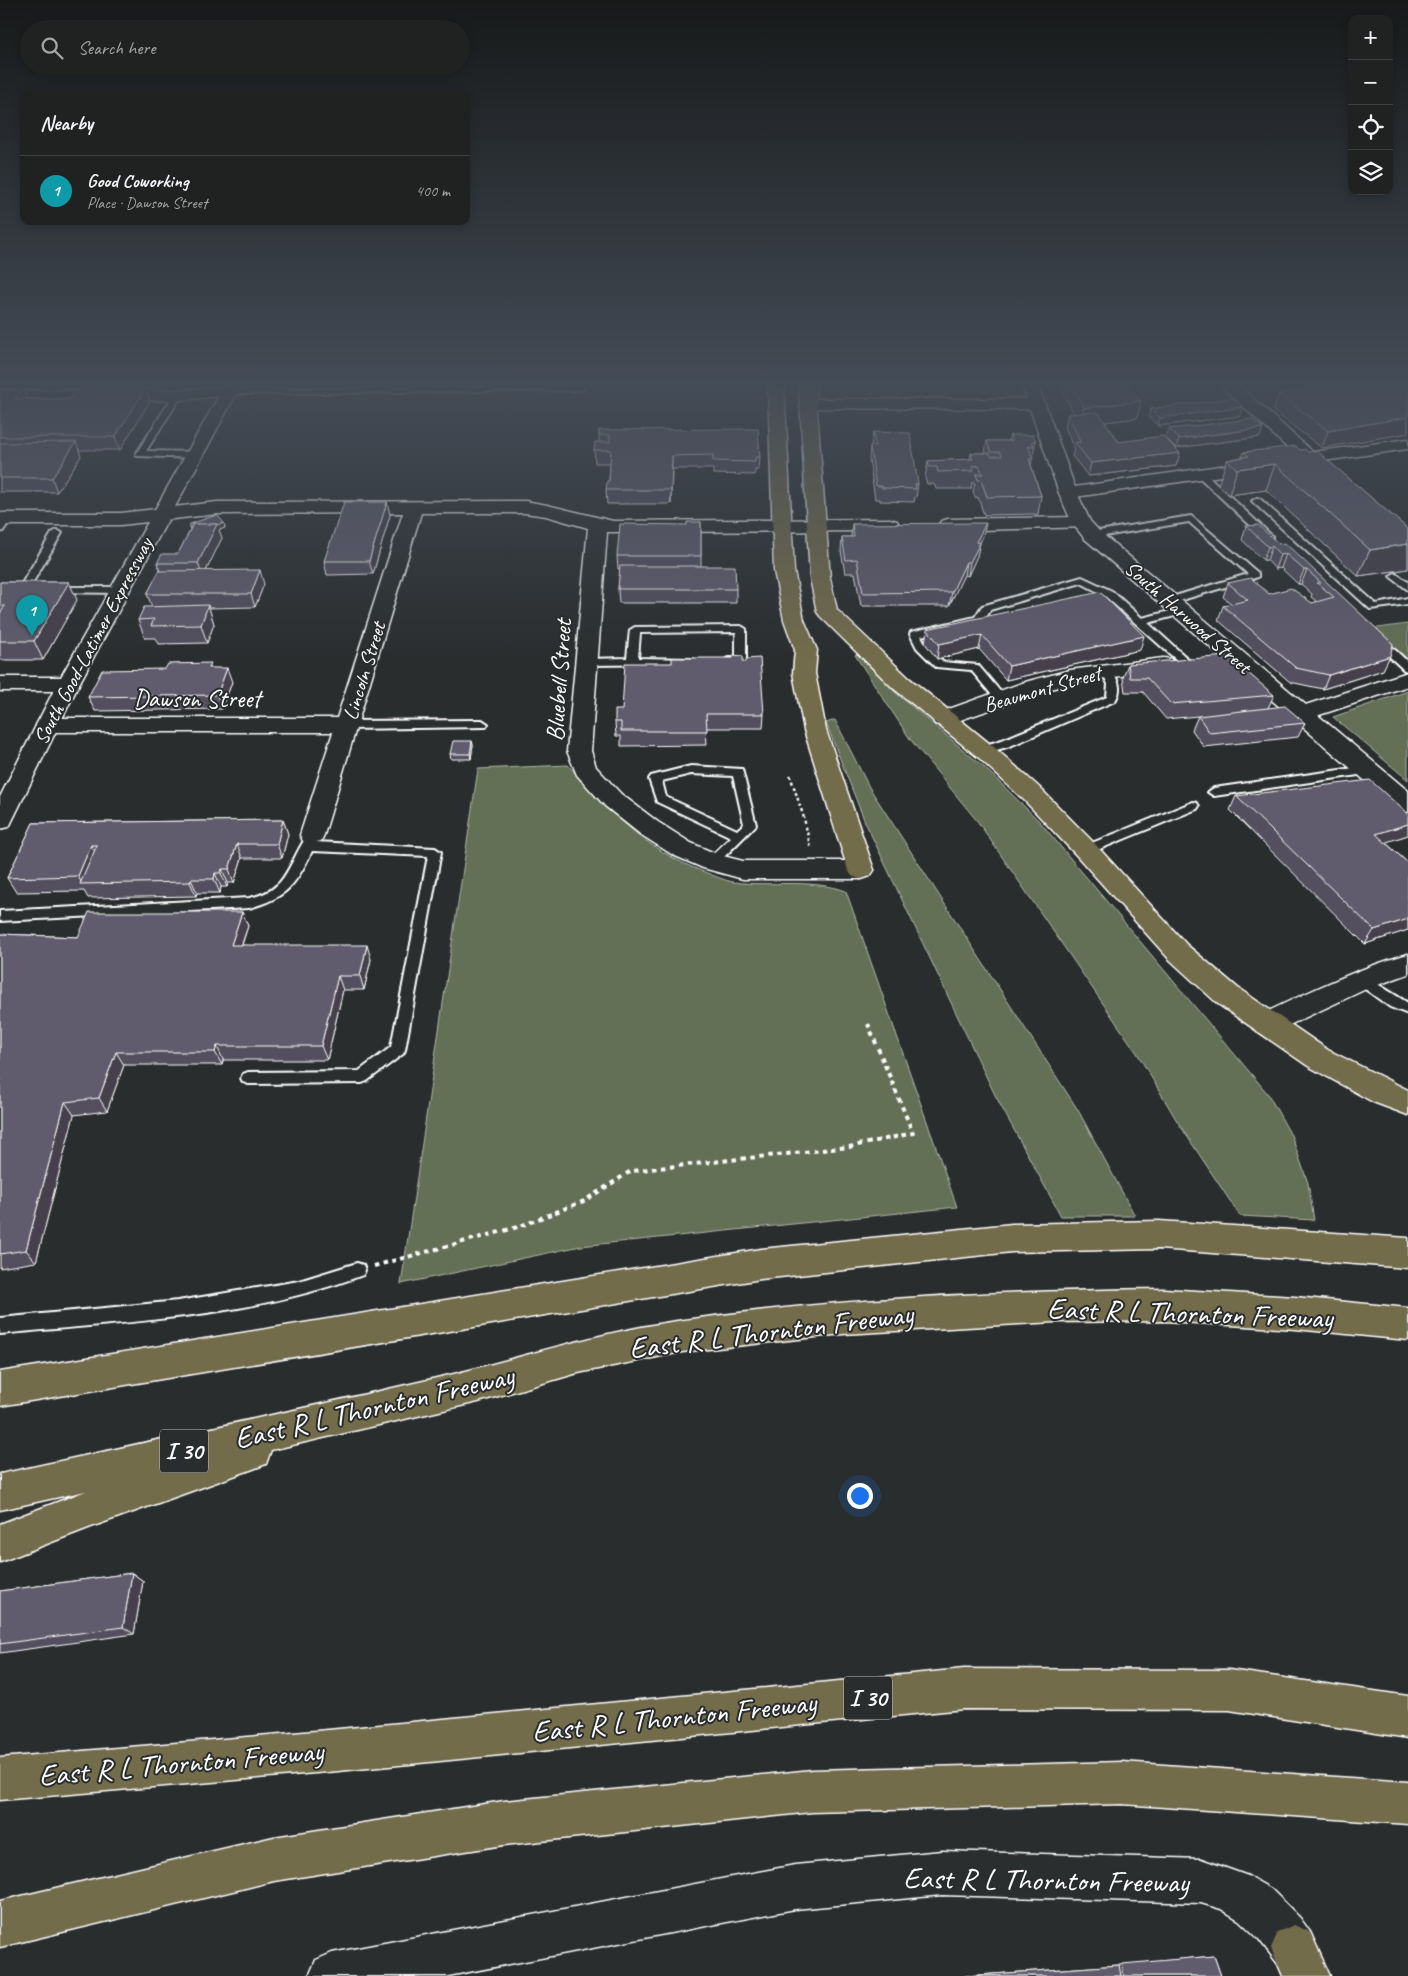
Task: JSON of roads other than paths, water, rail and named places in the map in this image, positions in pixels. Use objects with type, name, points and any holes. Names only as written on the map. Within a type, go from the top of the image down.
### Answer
[{"type":"main road","points":[[781,477],[784,571],[794,620],[806,650],[804,673],[815,730],[830,780],[862,870]]},
{"type":"main road","points":[[813,477],[820,578],[827,612],[901,683],[983,750],[1032,794],[1086,850],[1178,952],[1228,996],[1318,1058],[1383,1093],[1408,1103]]},
{"type":"main road","points":[[9,1386],[761,1264],[1012,1238],[1159,1235],[1408,1253]]},
{"type":"main road","name":"East R L Thornton Freeway","points":[[0,1492],[368,1411],[478,1385],[578,1357],[682,1336],[843,1318],[1056,1306],[1164,1305],[1295,1313],[1408,1324]]},
{"type":"main road","points":[[0,1543],[91,1508],[368,1411]]},
{"type":"main road","name":"East R L Thornton Freeway","points":[[5,1776],[328,1751],[964,1689],[1229,1690],[1408,1717]]},
{"type":"main road","points":[[0,1924],[274,1859],[504,1823],[812,1791],[1122,1783],[1408,1803]]},
{"type":"street","name":"South Good-Latimer Expressway","points":[[0,821],[68,684],[182,477]]},
{"type":"street","name":"South Harwood Street","points":[[1063,477],[1068,493],[1087,529],[1408,804]]},
{"type":"street","points":[[1068,493],[1179,477]]},
{"type":"street","points":[[1332,477],[1335,480]]},
{"type":"street","points":[[2,523],[58,527],[217,508],[414,507],[540,508],[566,514],[598,526],[907,525]]},
{"type":"street","name":"Lincoln Street","points":[[310,841],[414,507]]},
{"type":"street","points":[[927,525],[1087,529]]},
{"type":"street","name":"Bluebell Street","points":[[598,526],[579,751],[585,770],[613,800],[649,828],[682,849],[712,862],[743,870],[862,870]]},
{"type":"street","name":"Beaumont Street","points":[[943,719],[1000,698],[1070,677],[1106,670],[1232,655]]},
{"type":"street","points":[[1301,714],[1408,679]]},
{"type":"street","points":[[0,684],[68,684]]},
{"type":"street","name":"Dawson Street","points":[[47,725],[347,725]]},
{"type":"street","points":[[1268,1024],[1363,980],[1392,968],[1408,964]]},
{"type":"street","name":"East R L Thornton Freeway","points":[[332,1976],[795,1887],[942,1873],[1201,1881],[1230,1889],[1257,1905],[1277,1925],[1300,1962]]},
{"type":"lane","points":[[1205,477],[1279,548]]},
{"type":"lane","points":[[1257,501],[1374,607],[1408,601]]},
{"type":"lane","points":[[1087,529],[1191,519],[1255,575],[1140,622]]},
{"type":"lane","points":[[58,527],[23,590],[119,590]]},
{"type":"lane","points":[[1396,576],[1408,587]]},
{"type":"lane","points":[[1000,698],[974,667],[940,665],[921,646],[915,634],[979,619],[986,608],[1082,580],[1108,593],[1185,662]]},
{"type":"lane","points":[[632,662],[635,630],[742,629],[741,661],[721,661]]},
{"type":"lane","points":[[1372,635],[1408,668]]},
{"type":"lane","points":[[587,662],[701,661]]},
{"type":"lane","points":[[983,750],[1006,743],[1111,699],[1115,693],[1114,682],[1106,670]]},
{"type":"lane","points":[[347,725],[482,724]]},
{"type":"lane","points":[[712,862],[739,836],[750,825],[738,772],[691,770],[656,779],[661,799],[739,836]]},
{"type":"lane","points":[[1214,792],[1368,770]]},
{"type":"lane","points":[[1086,850],[1193,806]]},
{"type":"lane","points":[[0,916],[249,903],[265,900],[278,893],[287,884],[310,841],[435,852],[398,1050],[362,1077],[248,1078]]},
{"type":"lane","points":[[1363,980],[1395,1003],[1408,1009]]},
{"type":"lane","points":[[0,1326],[178,1309],[299,1289],[357,1270]]},
{"type":"place","name":"Good Coworking","points":[[32,636]]}]
